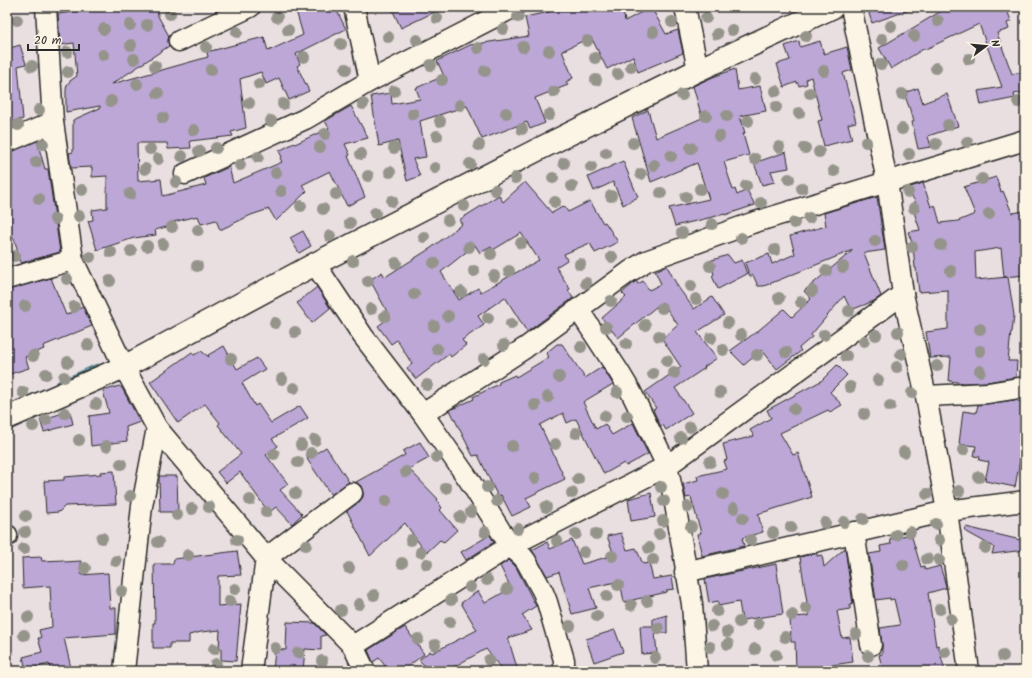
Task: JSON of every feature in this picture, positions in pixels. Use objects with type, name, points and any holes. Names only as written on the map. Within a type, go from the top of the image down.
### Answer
[{"type":"main road","points":[[7,418],[124,367],[315,264],[539,149],[698,70],[832,7]]},
{"type":"street","points":[[46,7],[53,122],[73,260],[124,367],[157,428],[266,558],[352,646],[365,671]]},
{"type":"street","points":[[179,41],[250,7]]},
{"type":"street","points":[[354,7],[370,81]]},
{"type":"street","points":[[185,174],[305,119],[370,81],[514,7]]},
{"type":"street","points":[[685,7],[698,70]]},
{"type":"street","points":[[851,7],[888,181],[903,294],[926,396],[947,512],[969,671]]},
{"type":"street","points":[[7,142],[53,122]]},
{"type":"street","points":[[423,414],[525,348],[646,261],[752,223],[1025,140]]},
{"type":"street","points":[[7,279],[73,260]]},
{"type":"street","points":[[315,264],[363,336],[423,414],[469,480],[510,546],[526,561],[547,602],[564,660],[564,671]]},
{"type":"street","points":[[352,646],[510,546],[667,466],[903,294]]},
{"type":"street","points":[[578,309],[619,372],[667,466],[692,604],[697,671]]},
{"type":"street","points":[[926,396],[988,393],[1025,387]]},
{"type":"street","points":[[124,671],[142,506],[157,428]]},
{"type":"street","points":[[251,671],[266,558],[352,492]]},
{"type":"street","points":[[685,572],[854,532],[947,512],[1025,501]]},
{"type":"street","points":[[854,532],[871,645]]},
{"type":"building","points":[[109,7],[157,7],[158,16],[169,36],[169,46],[112,84],[208,57],[207,52],[264,37],[268,51],[303,35],[295,7],[335,7],[346,29],[296,54],[300,64],[297,66],[309,91],[289,100],[279,78],[266,84],[261,72],[240,79],[246,128],[231,132],[233,136],[190,141],[191,148],[168,149],[167,143],[137,143],[138,181],[161,179],[163,196],[206,185],[204,178],[229,167],[233,183],[282,162],[280,158],[282,157],[279,151],[329,128],[325,121],[351,106],[368,138],[345,144],[350,155],[348,156],[365,197],[347,206],[330,171],[302,185],[307,191],[276,221],[269,209],[251,215],[220,230],[216,220],[201,224],[198,216],[169,223],[170,226],[155,230],[156,235],[134,238],[97,250],[88,221],[93,220],[92,210],[107,208],[107,176],[92,177],[92,167],[71,168],[69,153],[73,152],[73,120],[100,108],[100,106],[66,112],[67,85],[77,76],[74,43],[60,45],[58,14]]},
{"type":"building","points":[[391,7],[445,7],[401,28]]},
{"type":"building","points":[[548,7],[622,7],[625,21],[651,7],[666,34],[678,30],[683,53],[638,72],[633,56],[607,69],[591,37],[562,51],[573,78],[566,82],[568,85],[535,98],[545,123],[530,129],[527,122],[482,139],[467,106],[420,121],[426,157],[413,159],[420,176],[407,181],[398,141],[379,146],[371,96],[391,93],[392,104],[420,99],[416,88],[444,76],[437,61],[470,45],[529,36],[525,17],[549,12]]},
{"type":"building","points":[[877,7],[912,7],[912,9],[872,23],[868,10]]},
{"type":"building","points":[[948,7],[1006,7],[1011,21],[1007,23],[1009,29],[997,33],[1012,74],[1025,71],[1025,92],[1014,94],[1015,98],[981,105],[978,91],[1002,87],[979,24],[926,49],[925,48],[891,69],[879,48]]},
{"type":"building","points":[[799,41],[800,47],[820,41],[824,54],[847,47],[852,70],[843,73],[856,122],[848,124],[852,139],[824,146],[818,121],[822,120],[811,77],[806,79],[807,84],[799,86],[797,82],[784,87],[777,64],[790,60],[785,46]]},
{"type":"building","points":[[20,45],[26,64],[18,66],[23,119],[7,122],[7,49]]},
{"type":"building","points":[[735,69],[738,90],[760,86],[766,111],[740,116],[749,155],[724,162],[733,190],[735,189],[737,195],[747,190],[755,205],[725,215],[675,226],[669,208],[709,199],[697,163],[651,182],[632,118],[648,110],[656,138],[702,118],[693,86]]},
{"type":"building","points":[[918,88],[923,103],[947,94],[958,126],[928,136],[931,147],[918,149],[912,122],[914,121],[904,93]]},
{"type":"building","points":[[37,141],[45,169],[48,169],[60,252],[21,263],[14,238],[7,241],[7,153]]},
{"type":"building","points":[[786,152],[789,168],[771,171],[775,182],[762,185],[754,163]]},
{"type":"building","points":[[623,161],[638,197],[623,205],[613,182],[594,191],[588,177]]},
{"type":"building","points":[[996,177],[1001,192],[1003,191],[1012,213],[1025,211],[1025,275],[1004,277],[1001,248],[975,252],[976,280],[1008,277],[1014,315],[1008,361],[1017,361],[1016,377],[987,382],[964,383],[949,381],[951,357],[930,358],[926,332],[948,329],[948,290],[919,292],[913,245],[908,232],[920,230],[914,212],[920,210],[907,188],[923,183],[931,207],[935,205],[940,223],[958,221],[975,214],[964,187]]},
{"type":"building","points":[[525,182],[552,213],[564,206],[568,212],[590,201],[603,223],[605,222],[618,242],[595,253],[590,243],[564,254],[567,260],[556,267],[570,289],[568,290],[573,298],[527,332],[505,297],[478,316],[484,325],[462,340],[466,345],[451,357],[449,354],[416,379],[407,368],[412,364],[397,340],[391,344],[378,326],[390,317],[370,280],[382,272],[385,277],[431,248],[462,224],[459,220],[499,195],[503,202]],"holes":[[[521,233],[539,260],[481,292],[478,288],[459,300],[441,272],[475,245],[480,253],[491,247],[493,250]]]},
{"type":"building","points":[[877,197],[885,250],[864,253],[881,296],[874,301],[851,310],[844,296],[811,335],[812,337],[799,348],[801,351],[777,369],[762,350],[744,365],[730,351],[759,330],[784,309],[792,317],[811,299],[804,291],[853,250],[764,286],[758,286],[753,275],[750,277],[745,263],[769,254],[772,264],[795,254],[790,236],[826,226],[824,213]]},
{"type":"building","points":[[303,231],[311,246],[299,253],[290,238]]},
{"type":"building","points":[[728,255],[734,263],[742,260],[747,274],[718,289],[712,276],[714,274],[709,261]]},
{"type":"building","points":[[667,266],[678,287],[694,309],[712,297],[724,315],[697,332],[717,358],[675,388],[692,413],[666,430],[663,425],[661,427],[653,410],[656,408],[645,392],[681,367],[662,339],[678,325],[662,302],[618,338],[602,318],[626,297],[622,293],[636,281],[638,284],[643,281],[649,290],[661,284],[655,271]]},
{"type":"building","points":[[51,278],[66,315],[83,307],[92,326],[43,346],[44,349],[25,357],[29,368],[7,375],[7,290]]},
{"type":"building","points":[[317,287],[330,308],[312,323],[297,303]]},
{"type":"building","points":[[557,344],[562,344],[585,378],[602,367],[613,384],[583,402],[596,429],[605,424],[612,435],[633,423],[648,454],[626,466],[624,463],[604,474],[576,419],[567,423],[563,413],[540,425],[565,479],[526,498],[531,507],[512,516],[501,495],[498,497],[478,455],[473,456],[450,410],[474,399],[473,397],[499,384],[499,382],[515,375],[516,377],[549,357],[546,353]]},
{"type":"building","points":[[224,346],[237,369],[257,358],[265,369],[242,383],[255,406],[258,404],[271,423],[300,406],[308,418],[272,439],[278,446],[266,455],[288,484],[280,490],[302,514],[292,524],[276,507],[271,511],[269,508],[267,510],[240,472],[226,483],[217,472],[241,454],[218,425],[220,423],[205,404],[178,423],[150,382],[192,352],[194,355],[201,351],[209,357],[208,355]]},
{"type":"building","points":[[837,365],[847,375],[830,392],[842,405],[830,412],[828,410],[780,433],[793,455],[798,453],[812,497],[758,514],[763,532],[742,538],[744,546],[702,556],[697,534],[701,533],[691,497],[686,498],[683,484],[698,480],[697,476],[727,469],[724,461],[727,460],[723,444],[754,436],[750,430],[771,418],[767,410],[821,381]]},
{"type":"building","points":[[119,386],[122,388],[140,422],[126,427],[127,441],[91,446],[89,416],[109,413],[103,391]]},
{"type":"building","points":[[1014,400],[1023,402],[1021,419],[1021,455],[1015,487],[985,481],[989,462],[979,460],[980,457],[974,456],[976,446],[959,444],[963,411],[976,413],[978,405]]},
{"type":"building","points":[[70,411],[73,424],[44,432],[40,420]]},
{"type":"building","points":[[420,442],[429,458],[409,469],[438,499],[437,500],[442,508],[440,510],[457,530],[444,542],[440,540],[426,553],[405,523],[370,556],[347,511],[363,497],[361,486],[356,482],[405,455],[403,451]]},
{"type":"building","points":[[326,447],[349,482],[331,495],[307,459]]},
{"type":"building","points":[[114,471],[116,504],[65,506],[59,512],[46,513],[44,481],[64,480],[64,477],[101,474],[100,472]]},
{"type":"building","points":[[159,476],[177,476],[178,512],[160,512]]},
{"type":"building","points":[[651,493],[655,517],[631,521],[628,499]]},
{"type":"building","points":[[966,527],[1025,541],[1025,550],[992,554],[994,547],[965,531]]},
{"type":"building","points":[[621,533],[627,550],[636,548],[643,564],[649,563],[653,579],[672,576],[674,589],[624,602],[620,581],[589,588],[596,608],[572,614],[559,572],[547,576],[532,550],[547,542],[550,549],[572,540],[582,564],[614,555],[607,536]]},
{"type":"building","points":[[911,534],[921,567],[924,566],[925,570],[940,566],[946,586],[946,588],[928,593],[936,646],[938,645],[945,671],[883,671],[879,655],[882,654],[880,628],[900,625],[894,599],[890,600],[890,598],[876,600],[869,554],[881,552],[880,546],[891,544],[890,539]]},
{"type":"building","points":[[490,535],[494,542],[466,560],[461,552]]},
{"type":"building","points":[[845,548],[853,604],[850,605],[850,609],[837,611],[842,638],[850,637],[853,662],[796,668],[795,642],[791,642],[790,617],[809,616],[800,557],[817,553],[817,556],[822,555],[824,567]]},
{"type":"building","points":[[237,551],[241,575],[218,576],[218,606],[241,604],[236,661],[221,660],[221,648],[219,648],[220,630],[189,635],[189,643],[170,643],[170,648],[153,648],[153,623],[155,623],[154,564],[173,564],[174,559]]},
{"type":"building","points":[[41,557],[42,561],[81,561],[81,575],[108,573],[110,608],[116,608],[116,634],[64,638],[71,668],[59,671],[51,671],[49,664],[26,670],[23,657],[42,652],[38,638],[41,638],[39,630],[52,627],[50,586],[23,588],[22,558]]},
{"type":"building","points":[[509,560],[516,567],[536,606],[522,615],[532,630],[508,638],[518,671],[503,671],[486,649],[446,671],[430,671],[419,660],[430,651],[432,653],[477,630],[461,603],[478,591],[485,603],[511,588],[500,566]]},
{"type":"building","points":[[776,564],[783,614],[742,620],[739,602],[718,606],[718,601],[709,603],[705,579]]},
{"type":"building","points":[[667,615],[667,633],[655,633],[657,653],[642,654],[640,626],[653,626],[653,619]]},
{"type":"building","points":[[287,622],[314,623],[326,635],[321,636],[321,650],[305,649],[303,671],[273,671],[275,649],[286,650]]},
{"type":"building","points":[[405,627],[424,654],[402,671],[389,671],[379,658],[373,662],[368,650]]},
{"type":"building","points":[[615,630],[623,652],[594,662],[586,639]]},
{"type":"waterway","points":[[59,383],[97,366]]}]
